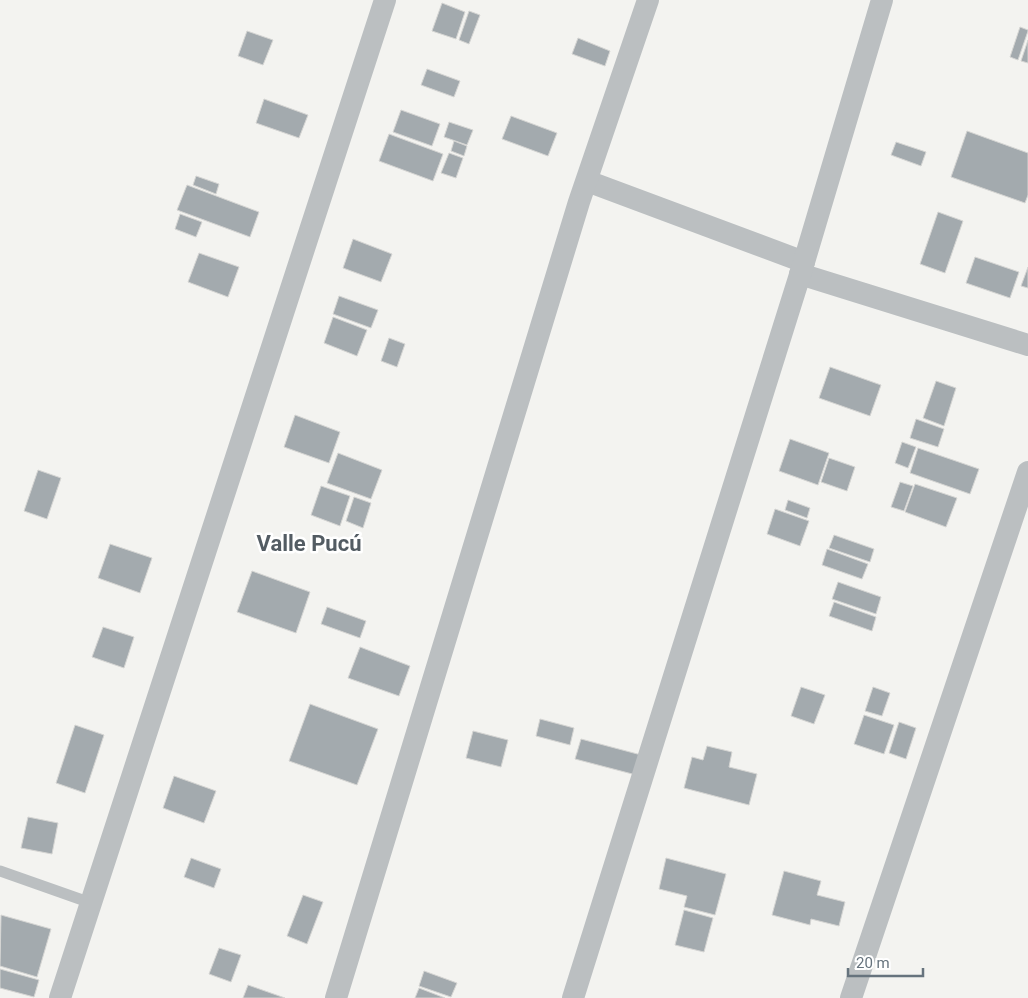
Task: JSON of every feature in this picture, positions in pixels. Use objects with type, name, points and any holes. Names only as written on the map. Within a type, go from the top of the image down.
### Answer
[{"type":"street","points":[[60,998],[385,0]]},
{"type":"street","points":[[336,998],[573,221],[648,0]]},
{"type":"street","points":[[573,998],[802,268],[882,0]]},
{"type":"street","points":[[587,181],[802,268],[1028,345]]},
{"type":"street","points":[[851,998],[1028,472]]},
{"type":"lane","points":[[0,871],[91,903]]},
{"type":"building","points":[[442,3],[465,12],[456,39],[432,31]]},
{"type":"building","points":[[469,11],[480,15],[469,44],[459,40]]},
{"type":"building","points":[[1020,27],[1028,31],[1018,60],[1010,57]]},
{"type":"building","points":[[247,31],[273,40],[263,65],[238,56]]},
{"type":"building","points":[[578,38],[610,51],[605,66],[572,54]]},
{"type":"building","points":[[1028,40],[1028,63],[1021,61]]},
{"type":"building","points":[[427,69],[460,81],[454,97],[421,85]]},
{"type":"building","points":[[264,99],[308,115],[299,138],[256,123]]},
{"type":"building","points":[[401,110],[440,124],[432,146],[393,132]]},
{"type":"building","points":[[511,116],[557,133],[548,156],[502,139]]},
{"type":"building","points":[[449,122],[473,130],[467,145],[444,137]]},
{"type":"building","points":[[967,131],[1028,153],[1028,195],[1025,203],[951,177]]},
{"type":"building","points":[[389,134],[443,154],[433,181],[379,161]]},
{"type":"building","points":[[454,141],[467,146],[464,156],[451,151]]},
{"type":"building","points":[[896,142],[926,152],[921,166],[891,155]]},
{"type":"building","points":[[449,153],[463,158],[456,178],[441,173]]},
{"type":"building","points":[[196,176],[219,184],[216,194],[193,185]]},
{"type":"building","points":[[187,185],[259,212],[250,237],[177,210]]},
{"type":"building","points":[[938,212],[963,221],[945,273],[920,264]]},
{"type":"building","points":[[180,214],[202,222],[196,237],[175,229]]},
{"type":"building","points":[[353,239],[392,254],[381,282],[343,268]]},
{"type":"building","points":[[199,253],[239,267],[228,297],[188,282]]},
{"type":"building","points":[[975,257],[1019,272],[1010,298],[966,283]]},
{"type":"building","points":[[1028,267],[1028,288],[1021,286]]},
{"type":"building","points":[[339,296],[378,310],[371,328],[333,314]]},
{"type":"building","points":[[333,317],[367,330],[357,356],[324,343]]},
{"type":"building","points":[[389,338],[405,344],[397,367],[381,361]]},
{"type":"building","points":[[830,367],[881,385],[870,416],[819,398]]},
{"type":"building","points":[[936,381],[956,388],[944,426],[923,418]]},
{"type":"building","points":[[295,415],[340,432],[329,463],[284,447]]},
{"type":"building","points":[[916,419],[944,429],[938,447],[910,438]]},
{"type":"building","points":[[790,439],[829,453],[818,485],[779,471]]},
{"type":"building","points":[[902,442],[916,447],[908,468],[895,463]]},
{"type":"building","points":[[918,448],[979,469],[970,494],[910,473]]},
{"type":"building","points":[[338,453],[382,470],[371,499],[327,483]]},
{"type":"building","points":[[829,458],[855,467],[847,491],[821,482]]},
{"type":"building","points":[[38,470],[61,478],[47,519],[24,511]]},
{"type":"building","points":[[900,482],[913,486],[904,511],[891,507]]},
{"type":"building","points":[[915,484],[957,498],[946,527],[905,512]]},
{"type":"building","points":[[321,486],[350,496],[340,526],[311,515]]},
{"type":"building","points":[[354,497],[371,503],[363,528],[346,521]]},
{"type":"building","points":[[788,500],[810,508],[807,518],[785,510]]},
{"type":"building","points":[[775,509],[809,521],[800,546],[767,534]]},
{"type":"building","points":[[834,535],[874,549],[870,562],[829,548]]},
{"type":"building","points":[[110,544],[152,558],[140,593],[98,578]]},
{"type":"building","points":[[827,549],[868,564],[862,579],[822,565]]},
{"type":"building","points":[[252,571],[310,592],[296,633],[237,612]]},
{"type":"building","points":[[838,582],[881,597],[876,614],[832,599]]},
{"type":"building","points":[[834,602],[876,617],[872,631],[829,616]]},
{"type":"building","points":[[327,607],[366,621],[360,638],[321,624]]},
{"type":"building","points":[[103,627],[134,637],[124,668],[92,657]]},
{"type":"building","points":[[360,647],[410,666],[399,696],[348,678]]},
{"type":"building","points":[[801,687],[825,695],[814,724],[791,716]]},
{"type":"building","points":[[873,687],[890,693],[882,716],[865,711]]},
{"type":"building","points":[[310,704],[378,729],[357,785],[289,761]]},
{"type":"building","points":[[864,715],[894,725],[884,754],[854,744]]},
{"type":"building","points":[[540,719],[574,728],[570,745],[536,736]]},
{"type":"building","points":[[899,722],[916,728],[906,759],[889,753]]},
{"type":"building","points":[[75,725],[104,735],[85,793],[56,783]]},
{"type":"building","points":[[473,731],[508,740],[501,767],[466,758]]},
{"type":"building","points":[[581,739],[645,756],[640,776],[575,759]]},
{"type":"building","points":[[707,746],[732,752],[729,767],[757,774],[749,805],[684,788],[692,757],[703,760]]},
{"type":"building","points":[[174,776],[216,791],[204,823],[163,808]]},
{"type":"building","points":[[28,817],[58,823],[52,854],[21,848]]},
{"type":"building","points":[[191,858],[221,869],[214,888],[184,877]]},
{"type":"building","points":[[666,858],[726,874],[715,915],[684,907],[687,896],[659,889]]},
{"type":"building","points":[[784,871],[821,881],[817,895],[845,902],[839,926],[811,919],[810,925],[772,915]]},
{"type":"building","points":[[303,895],[323,902],[307,944],[287,936]]},
{"type":"building","points":[[684,910],[713,918],[704,952],[675,945]]},
{"type":"building","points":[[1,915],[51,929],[37,977],[0,966]]},
{"type":"building","points":[[219,948],[241,955],[231,982],[209,974]]},
{"type":"building","points":[[0,969],[39,980],[34,997],[0,988]]},
{"type":"building","points":[[424,971],[457,983],[451,997],[419,986]]},
{"type":"building","points":[[248,985],[285,998],[243,998]]},
{"type":"building","points":[[419,988],[445,998],[415,998]]},
{"type":"district","name":"Valle Pucú","points":[[309,543]]}]
